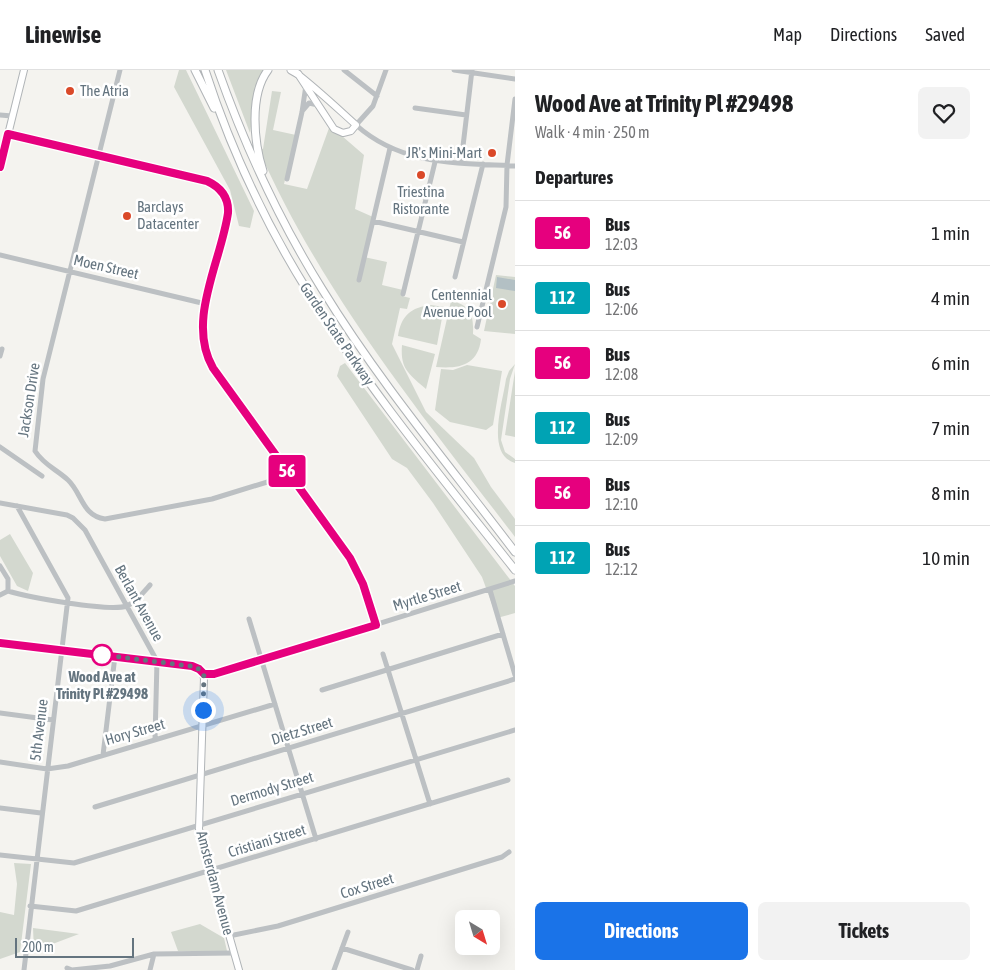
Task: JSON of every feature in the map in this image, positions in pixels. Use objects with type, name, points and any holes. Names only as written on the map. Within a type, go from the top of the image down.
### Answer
[{"type":"highway","points":[[195,70],[243,168]]},
{"type":"highway","name":"Garden State Parkway","points":[[205,70],[243,168],[285,253],[339,340],[390,410],[515,570]]},
{"type":"highway","name":"Garden State Parkway","points":[[218,70],[242,134],[279,213],[322,289],[369,361],[515,552]]},
{"type":"highway","points":[[268,70],[258,99],[254,133],[261,166],[279,213]]},
{"type":"main road","points":[[0,165],[24,70]]},
{"type":"main road","points":[[294,71],[356,125],[347,133],[338,132],[306,85],[294,71]]},
{"type":"main road","points":[[0,643],[194,666],[204,674]]},
{"type":"main road","name":"Amsterdam Avenue","points":[[204,674],[199,824],[201,843],[239,970]]},
{"type":"street","name":"Jackson Drive","points":[[120,70],[43,379],[34,446],[46,466],[69,481],[86,510],[93,515],[105,519],[212,499],[290,476]]},
{"type":"street","points":[[344,70],[377,96]]},
{"type":"street","points":[[386,70],[372,108],[356,125],[390,148],[416,158],[435,162],[515,166]]},
{"type":"street","points":[[454,70],[472,71],[515,79]]},
{"type":"street","points":[[461,163],[472,71]]},
{"type":"street","points":[[286,180],[302,112],[306,85]]},
{"type":"street","points":[[477,327],[506,210],[507,165],[515,99]]},
{"type":"street","points":[[302,112],[309,103],[319,106]]},
{"type":"street","points":[[415,108],[466,115]]},
{"type":"street","points":[[0,115],[12,116]]},
{"type":"street","points":[[8,134],[207,181],[222,192],[227,200],[228,213],[206,304],[202,333],[210,362],[353,564],[365,589],[376,625]]},
{"type":"street","points":[[359,280],[390,148]]},
{"type":"street","points":[[403,294],[435,162]]},
{"type":"street","points":[[455,277],[483,164]]},
{"type":"street","points":[[373,221],[463,242]]},
{"type":"street","name":"Moen Street","points":[[0,255],[206,304]]},
{"type":"street","points":[[0,356],[2,349]]},
{"type":"street","points":[[0,447],[42,476]]},
{"type":"street","points":[[0,503],[17,506]]},
{"type":"street","name":"Berlant Avenue","points":[[17,506],[73,518],[85,530],[157,661],[155,739]]},
{"type":"street","name":"5th Avenue","points":[[17,506],[67,593],[68,602],[41,813],[24,968]]},
{"type":"street","points":[[0,566],[8,580],[8,590]]},
{"type":"street","name":"Myrtle Street","points":[[204,674],[219,673],[515,581]]},
{"type":"street","points":[[0,594],[8,590],[68,602],[116,607],[127,606],[136,600],[150,585]]},
{"type":"street","points":[[490,590],[515,677]]},
{"type":"street","points":[[249,619],[316,839]]},
{"type":"street","points":[[322,690],[503,634]]},
{"type":"street","points":[[383,654],[430,804]]},
{"type":"street","points":[[103,754],[116,656]]},
{"type":"street","name":"Dietz Street","points":[[95,807],[401,714],[515,677]]},
{"type":"street","name":"Hory Street","points":[[0,762],[47,769],[68,766],[275,704]]},
{"type":"street","points":[[0,713],[53,720]]},
{"type":"street","name":"Dermody Street","points":[[0,855],[74,863],[515,730]]},
{"type":"street","name":"Cristiani Street","points":[[30,906],[76,911],[508,780]]},
{"type":"street","points":[[0,808],[41,813]]},
{"type":"street","name":"Cox Street","points":[[229,936],[296,921],[502,857],[509,852]]},
{"type":"street","points":[[334,970],[348,932]]},
{"type":"street","points":[[342,948],[412,970]]},
{"type":"street","points":[[67,968],[72,970],[110,966],[154,954],[234,953]]},
{"type":"street","points":[[150,970],[154,954]]},
{"type":"street","points":[[417,970],[421,956]]},
{"type":"shaded area","points":[[179,70],[186,70],[254,211],[250,228],[239,226],[230,190],[174,87]]},
{"type":"shaded area","points":[[226,70],[265,70],[254,107],[250,133]]},
{"type":"shaded area","points":[[272,91],[281,92],[273,130],[296,135],[284,184],[307,189],[329,128],[342,136],[364,155],[355,209],[373,217],[364,257],[387,262],[382,285],[403,290],[402,296],[410,298],[407,309],[400,308],[392,344],[426,412],[474,458],[491,487],[515,519],[515,537],[408,397],[374,349],[311,252],[283,201],[258,148],[263,149]]},
{"type":"shaded area","name":"Centennial Avenue Pool","points":[[496,275],[515,277],[515,334],[484,331]]},
{"type":"shaded area","points":[[497,277],[515,280],[515,291],[496,288]]},
{"type":"shaded area","points":[[451,301],[467,308],[473,321],[473,334],[481,339],[479,348],[472,360],[466,364],[453,367],[436,367]]},
{"type":"shaded area","points":[[431,305],[444,307],[437,345],[398,336],[404,318],[408,314],[418,308]]},
{"type":"shaded area","points":[[402,345],[435,354],[426,389],[404,366]]},
{"type":"shaded area","points":[[345,363],[515,586],[515,613],[497,618],[482,577],[433,503],[407,468],[392,459],[337,376],[340,366]]},
{"type":"shaded area","points":[[515,364],[510,379],[501,440],[505,452],[515,459],[515,463],[506,458],[501,449],[498,439],[498,426],[506,379],[509,371]]},
{"type":"shaded area","points":[[467,365],[502,371],[493,425],[486,430],[450,422],[435,410],[441,369],[453,370]]},
{"type":"shaded area","points":[[515,371],[515,437],[505,435]]},
{"type":"shaded area","points":[[10,534],[33,573],[28,591],[17,586],[0,556],[0,540]]},
{"type":"shaded area","points":[[14,863],[31,864],[20,952],[0,959],[0,912],[14,915],[17,884]]},
{"type":"shaded area","points":[[200,924],[224,938],[227,951],[178,951],[171,932]]},
{"type":"shaded area","points":[[33,928],[79,934],[34,951]]},
{"type":"bus line","name":"56","points":[[0,167],[8,134],[207,181],[218,187],[227,200],[228,213],[202,318],[202,333],[206,355],[213,368],[350,558],[363,584],[376,625],[214,674],[204,674],[197,667],[192,666],[0,643]]},
{"type":"place","name":"The Atria","points":[[70,91]]},
{"type":"place","name":"JR's Mini-Mart","points":[[492,153]]},
{"type":"place","name":"Triestina Ristorante","points":[[421,175]]},
{"type":"place","name":"Barclays Datacenter","points":[[127,216]]},
{"type":"place","name":"Centennial Avenue Pool","points":[[502,304]]},
{"type":"place","name":"Wood Ave at Trinity Pl #29498","points":[[102,655]]},
{"type":"route","points":[[102,655],[97,654],[197,667],[204,674],[203,710]]}]
